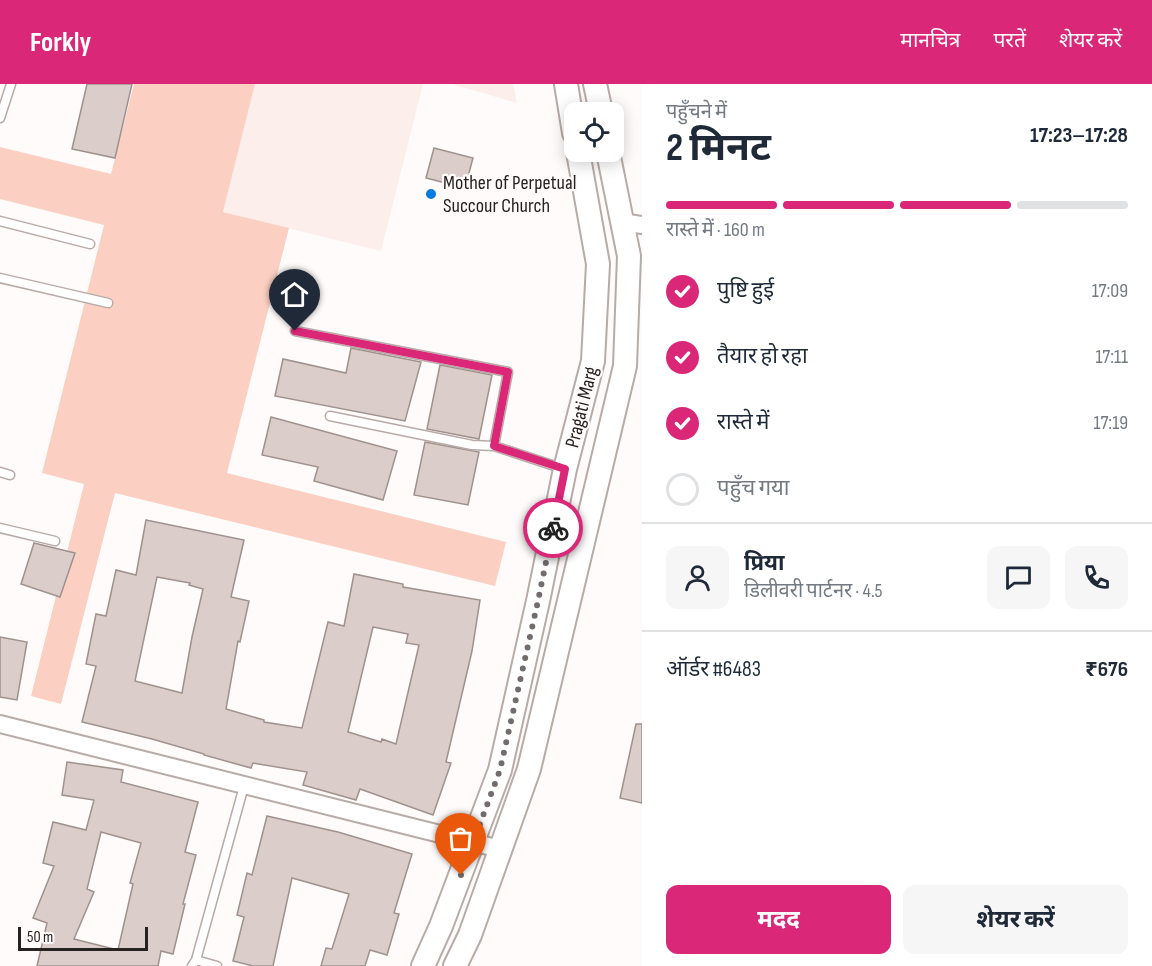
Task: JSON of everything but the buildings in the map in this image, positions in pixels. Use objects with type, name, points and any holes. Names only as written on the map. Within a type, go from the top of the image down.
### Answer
[{"type":"main road","points":[[566,84],[569,102]]},
{"type":"main road","points":[[595,84],[599,102]]},
{"type":"main road","name":"Pragati Marg","points":[[423,966],[441,926],[500,770],[565,469],[593,361],[598,264],[580,162]]},
{"type":"main road","name":"Pragati Marg","points":[[455,966],[470,935],[529,769],[625,366],[632,223],[612,162]]},
{"type":"street","points":[[0,724],[500,849]]},
{"type":"lane","points":[[0,118],[10,84]]},
{"type":"lane","points":[[0,221],[90,244]]},
{"type":"lane","points":[[0,278],[108,303]]},
{"type":"lane","points":[[295,331],[508,372],[494,446]]},
{"type":"lane","points":[[330,416],[472,445],[494,446],[565,469]]},
{"type":"lane","points":[[0,472],[10,475]]},
{"type":"lane","points":[[0,528],[55,541]]},
{"type":"lane","points":[[218,966],[194,963],[244,786]]},
{"type":"shaded area","points":[[134,84],[255,84],[223,212],[289,228],[227,473],[506,542],[495,586],[115,493],[61,704],[31,696],[84,484],[42,473],[104,225],[0,199],[0,147],[111,174]]},
{"type":"shaded area","points":[[255,84],[423,84],[381,251],[223,212]]},
{"type":"shaded area","points":[[452,84],[513,84],[517,103]]},
{"type":"way so far","points":[[461,875],[500,770],[553,528]]},
{"type":"place","name":"Mother of Perpetual Succour Church","points":[[431,194]]},
{"type":"route","points":[[295,331],[508,372],[494,446],[565,469],[553,528]]}]
